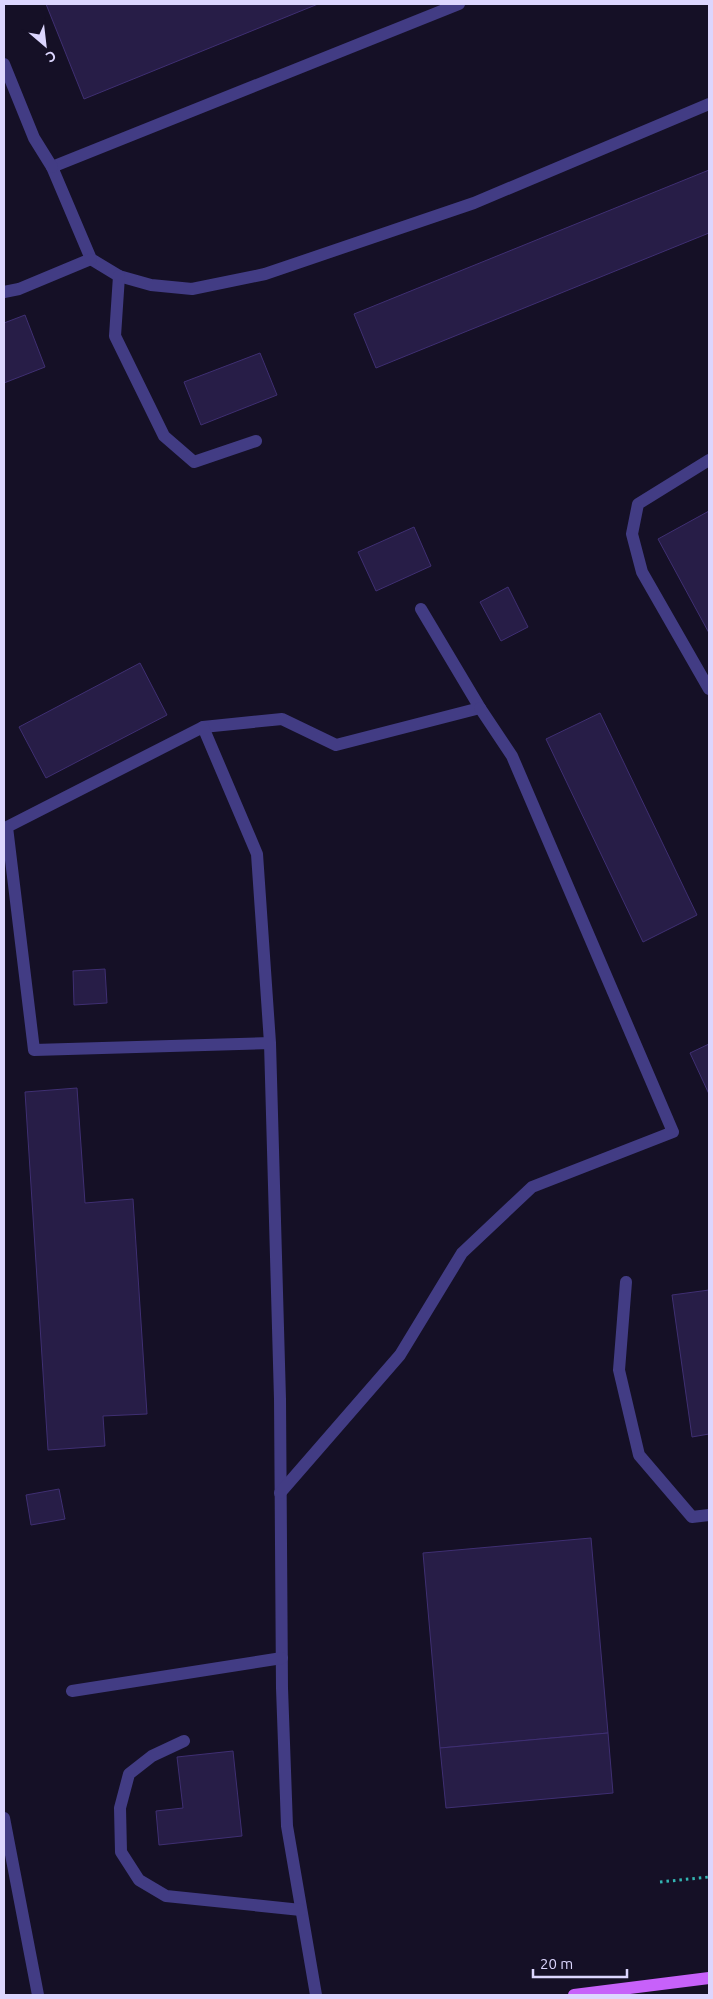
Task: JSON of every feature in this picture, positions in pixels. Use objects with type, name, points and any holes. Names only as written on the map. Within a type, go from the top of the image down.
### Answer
[{"type":"main road","points":[[574,1995],[709,1978]]},
{"type":"lane","points":[[52,167],[459,4]]},
{"type":"lane","points":[[4,64],[34,138],[52,167],[91,259],[119,276],[151,285],[192,289],[265,274],[474,203],[709,104]]},
{"type":"lane","points":[[4,292],[20,289],[91,259]]},
{"type":"lane","points":[[119,276],[115,336],[164,436],[194,462],[256,441]]},
{"type":"lane","points":[[709,460],[638,504],[632,534],[642,572],[709,690]]},
{"type":"lane","points":[[280,1493],[400,1355],[462,1253],[532,1187],[673,1132],[512,756],[480,708],[421,609]]},
{"type":"lane","points":[[270,1043],[34,1050],[7,827],[203,727],[282,719],[336,745],[480,708]]},
{"type":"lane","points":[[203,727],[257,854],[270,1043],[280,1399],[282,1658],[287,1826],[316,1995]]},
{"type":"lane","points":[[626,1282],[619,1370],[639,1454],[692,1516],[709,1514]]},
{"type":"lane","points":[[72,1691],[282,1658]]},
{"type":"lane","points":[[184,1741],[152,1756],[129,1774],[120,1808],[121,1852],[139,1880],[166,1896],[301,1910]]},
{"type":"lane","points":[[4,1818],[7,1851],[38,1995]]},
{"type":"path","points":[[660,1882],[709,1877]]},
{"type":"building","points":[[46,4],[318,4],[84,99]]},
{"type":"building","points":[[709,170],[709,233],[376,368],[354,314]]},
{"type":"building","points":[[25,315],[45,367],[4,383],[4,323]]},
{"type":"building","points":[[260,353],[277,395],[201,425],[184,382]]},
{"type":"building","points":[[709,511],[709,633],[658,539]]},
{"type":"building","points":[[414,527],[431,566],[376,591],[358,552]]},
{"type":"building","points":[[508,587],[528,627],[501,641],[480,602]]},
{"type":"building","points":[[140,663],[167,715],[46,778],[19,727]]},
{"type":"building","points":[[600,713],[697,915],[643,942],[546,739]]},
{"type":"building","points":[[105,969],[107,1003],[74,1005],[73,971]]},
{"type":"building","points":[[709,1044],[709,1094],[690,1053]]},
{"type":"building","points":[[77,1088],[85,1203],[133,1199],[147,1414],[103,1416],[105,1446],[48,1450],[25,1092]]},
{"type":"building","points":[[709,1290],[709,1434],[692,1437],[672,1295]]},
{"type":"building","points":[[59,1489],[65,1519],[31,1525],[26,1495]]},
{"type":"building","points":[[591,1538],[608,1733],[440,1748],[423,1553]]},
{"type":"building","points":[[608,1733],[613,1793],[446,1808],[440,1748]]},
{"type":"building","points":[[233,1751],[242,1836],[159,1845],[156,1811],[183,1808],[177,1757]]}]
